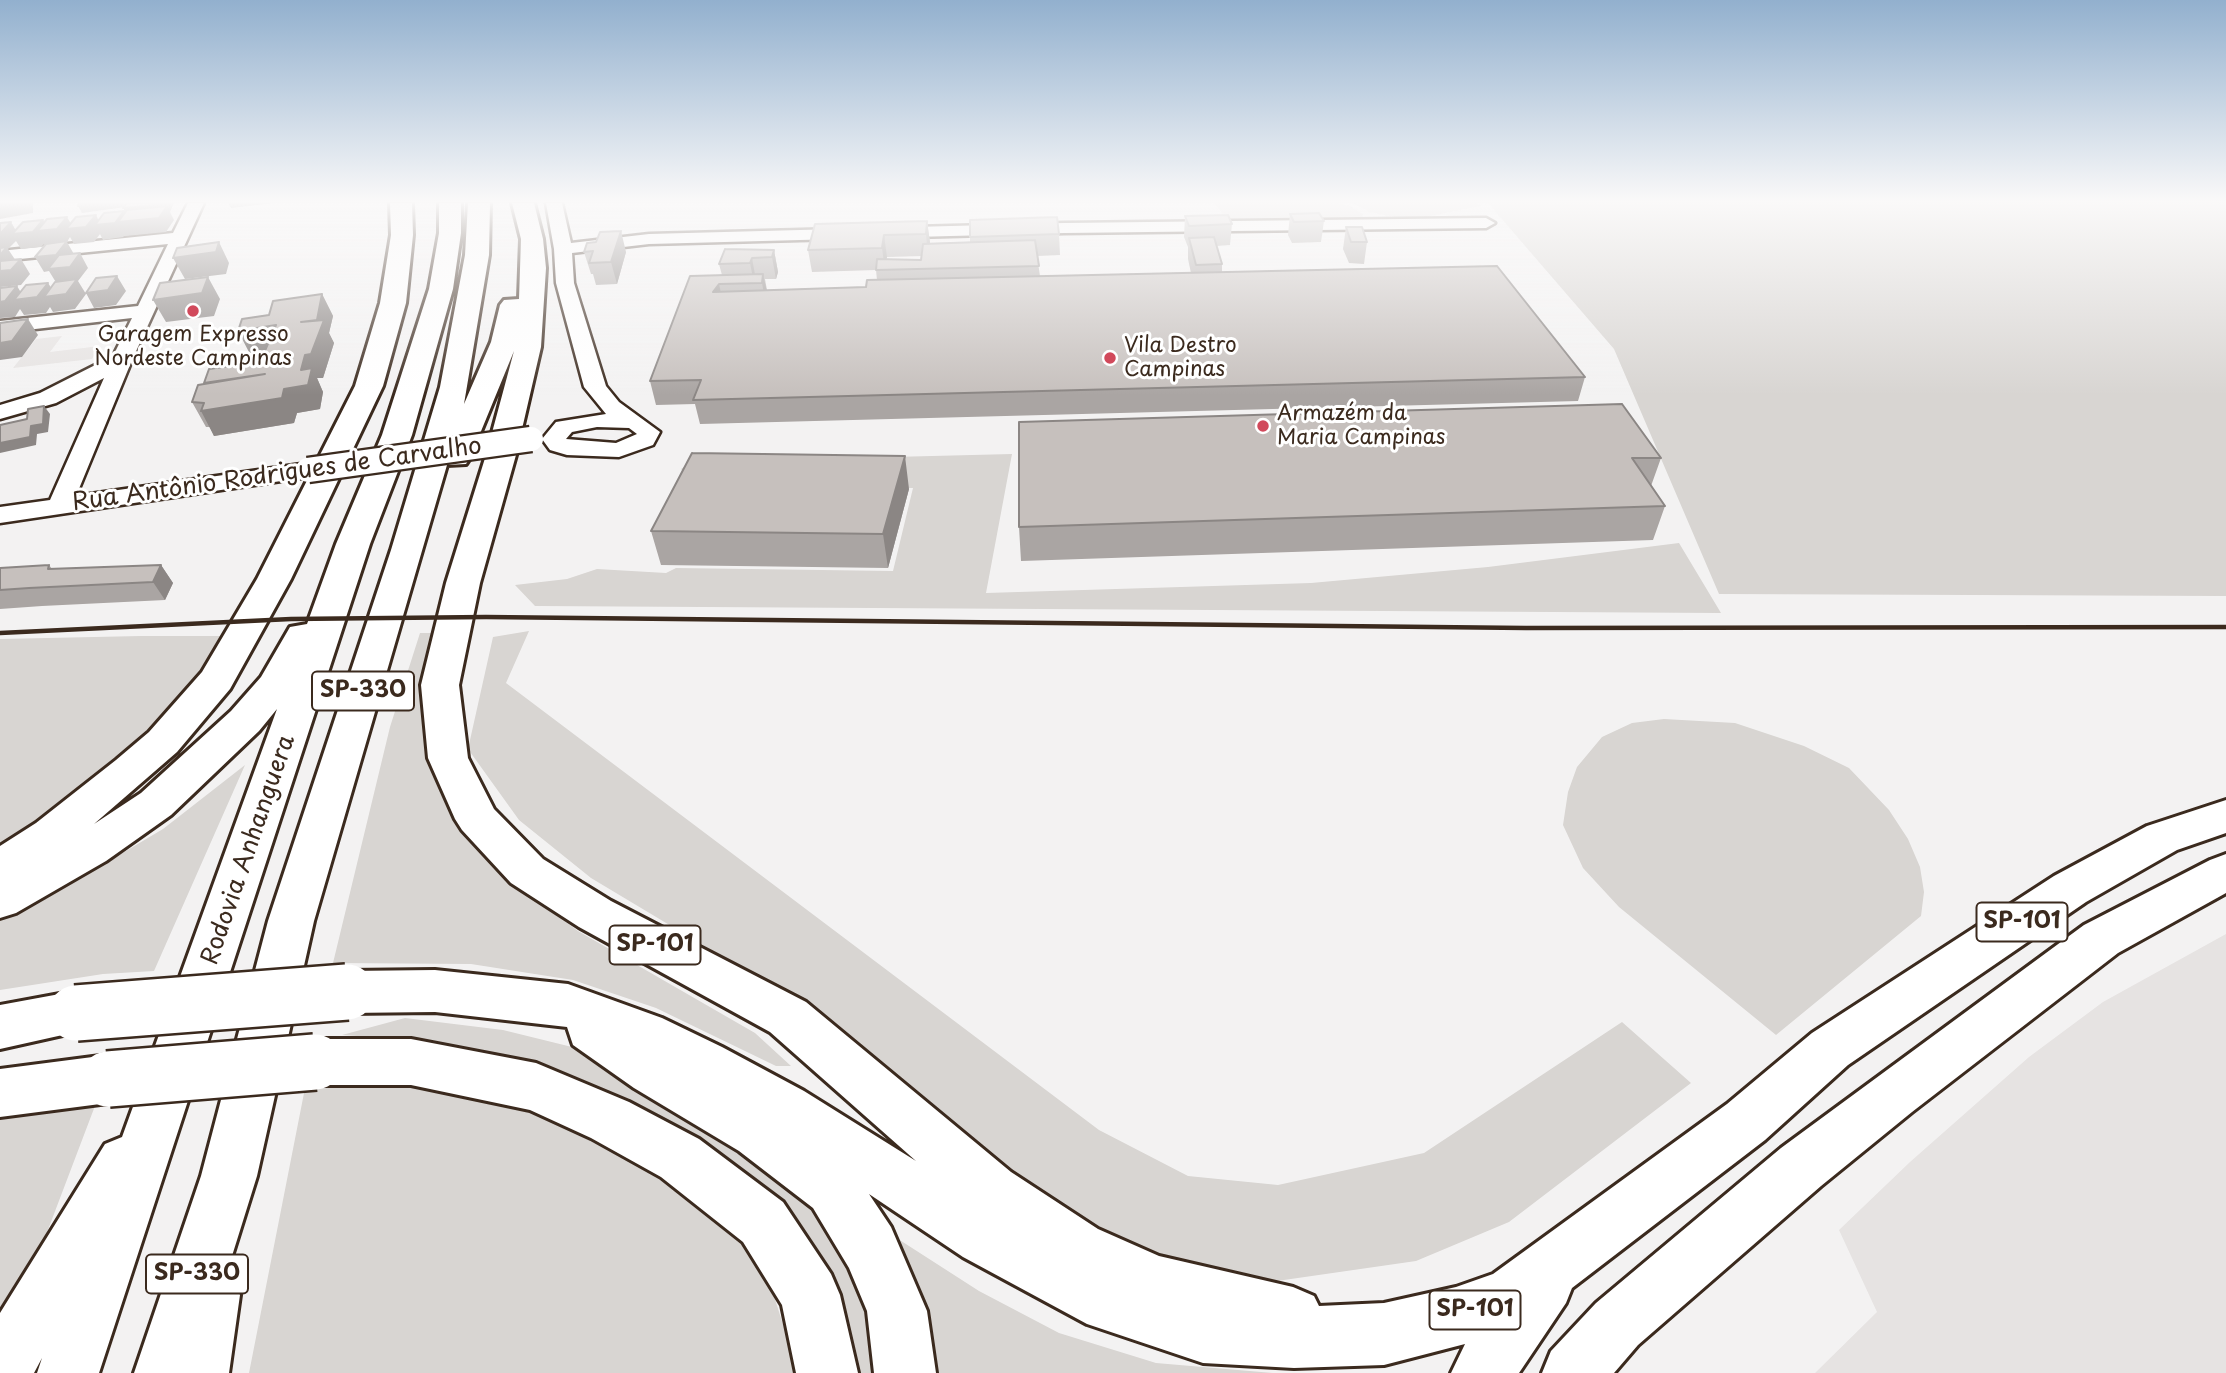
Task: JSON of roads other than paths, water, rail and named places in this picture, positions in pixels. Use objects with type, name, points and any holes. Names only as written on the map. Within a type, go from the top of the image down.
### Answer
[{"type":"highway","points":[[0,868],[51,835],[131,771],[163,742],[216,680],[274,579],[369,386],[393,303],[395,267]]},
{"type":"highway","name":"Rodovia Anhanguera","points":[[68,1373],[353,544],[397,435],[432,323],[443,267]]},
{"type":"highway","name":"SP-330","points":[[165,1373],[229,1176],[291,921],[408,550],[454,387],[475,267]]},
{"type":"highway","points":[[408,550],[441,493],[504,341],[521,267]]},
{"type":"highway","name":"SP-101","points":[[534,267],[528,347],[501,456],[463,583],[440,685],[448,758],[477,820],[527,871],[595,914],[716,976],[788,1017],[991,1191],[1077,1250],[1157,1285],[1231,1305],[1384,1334],[1456,1317],[1510,1298],[1746,1122],[1830,1049],[2070,889],[2162,838],[2226,816]]},
{"type":"highway","points":[[0,900],[90,849],[156,804],[246,722],[276,684],[353,544]]},
{"type":"highway","name":"SP-101","points":[[1573,1373],[1617,1324],[1801,1167],[1893,1096],[2101,939],[2226,872]]},
{"type":"highway","points":[[0,1027],[76,1013],[347,992],[435,991],[568,1005],[644,1034],[704,1063],[785,1108],[983,1237],[1108,1303],[1203,1332],[1294,1337],[1384,1334]]},
{"type":"highway","points":[[568,1005],[594,1032],[758,1133],[833,1189],[870,1248],[897,1311],[905,1373]]},
{"type":"highway","points":[[0,1093],[108,1079],[315,1062],[411,1062],[536,1087],[610,1120],[680,1158],[763,1222],[810,1295],[827,1373]]},
{"type":"highway","points":[[0,1371],[19,1345],[170,1082]]},
{"type":"highway","points":[[198,1373],[229,1176]]},
{"type":"highway","points":[[1482,1373],[1556,1265]]},
{"type":"street","points":[[60,506],[122,360],[166,267]]},
{"type":"street","points":[[564,267],[565,283],[596,387],[611,407],[649,432],[645,440],[619,450],[558,446],[550,435],[596,387]]},
{"type":"street","points":[[0,327],[144,311]]},
{"type":"street","points":[[0,412],[48,398],[122,360]]},
{"type":"street","name":"Rua Antônio Rodrigues de Carvalho","points":[[0,515],[550,435]]},
{"type":"railway","points":[[0,633],[291,619],[486,617],[1526,628],[2226,627]]},
{"type":"place","name":"Garagem Expresso Nordeste Campinas","points":[[193,311]]},
{"type":"place","name":"Vila Destro Campinas","points":[[1110,358]]},
{"type":"place","name":"Armazém da Maria Campinas","points":[[1263,426]]}]
